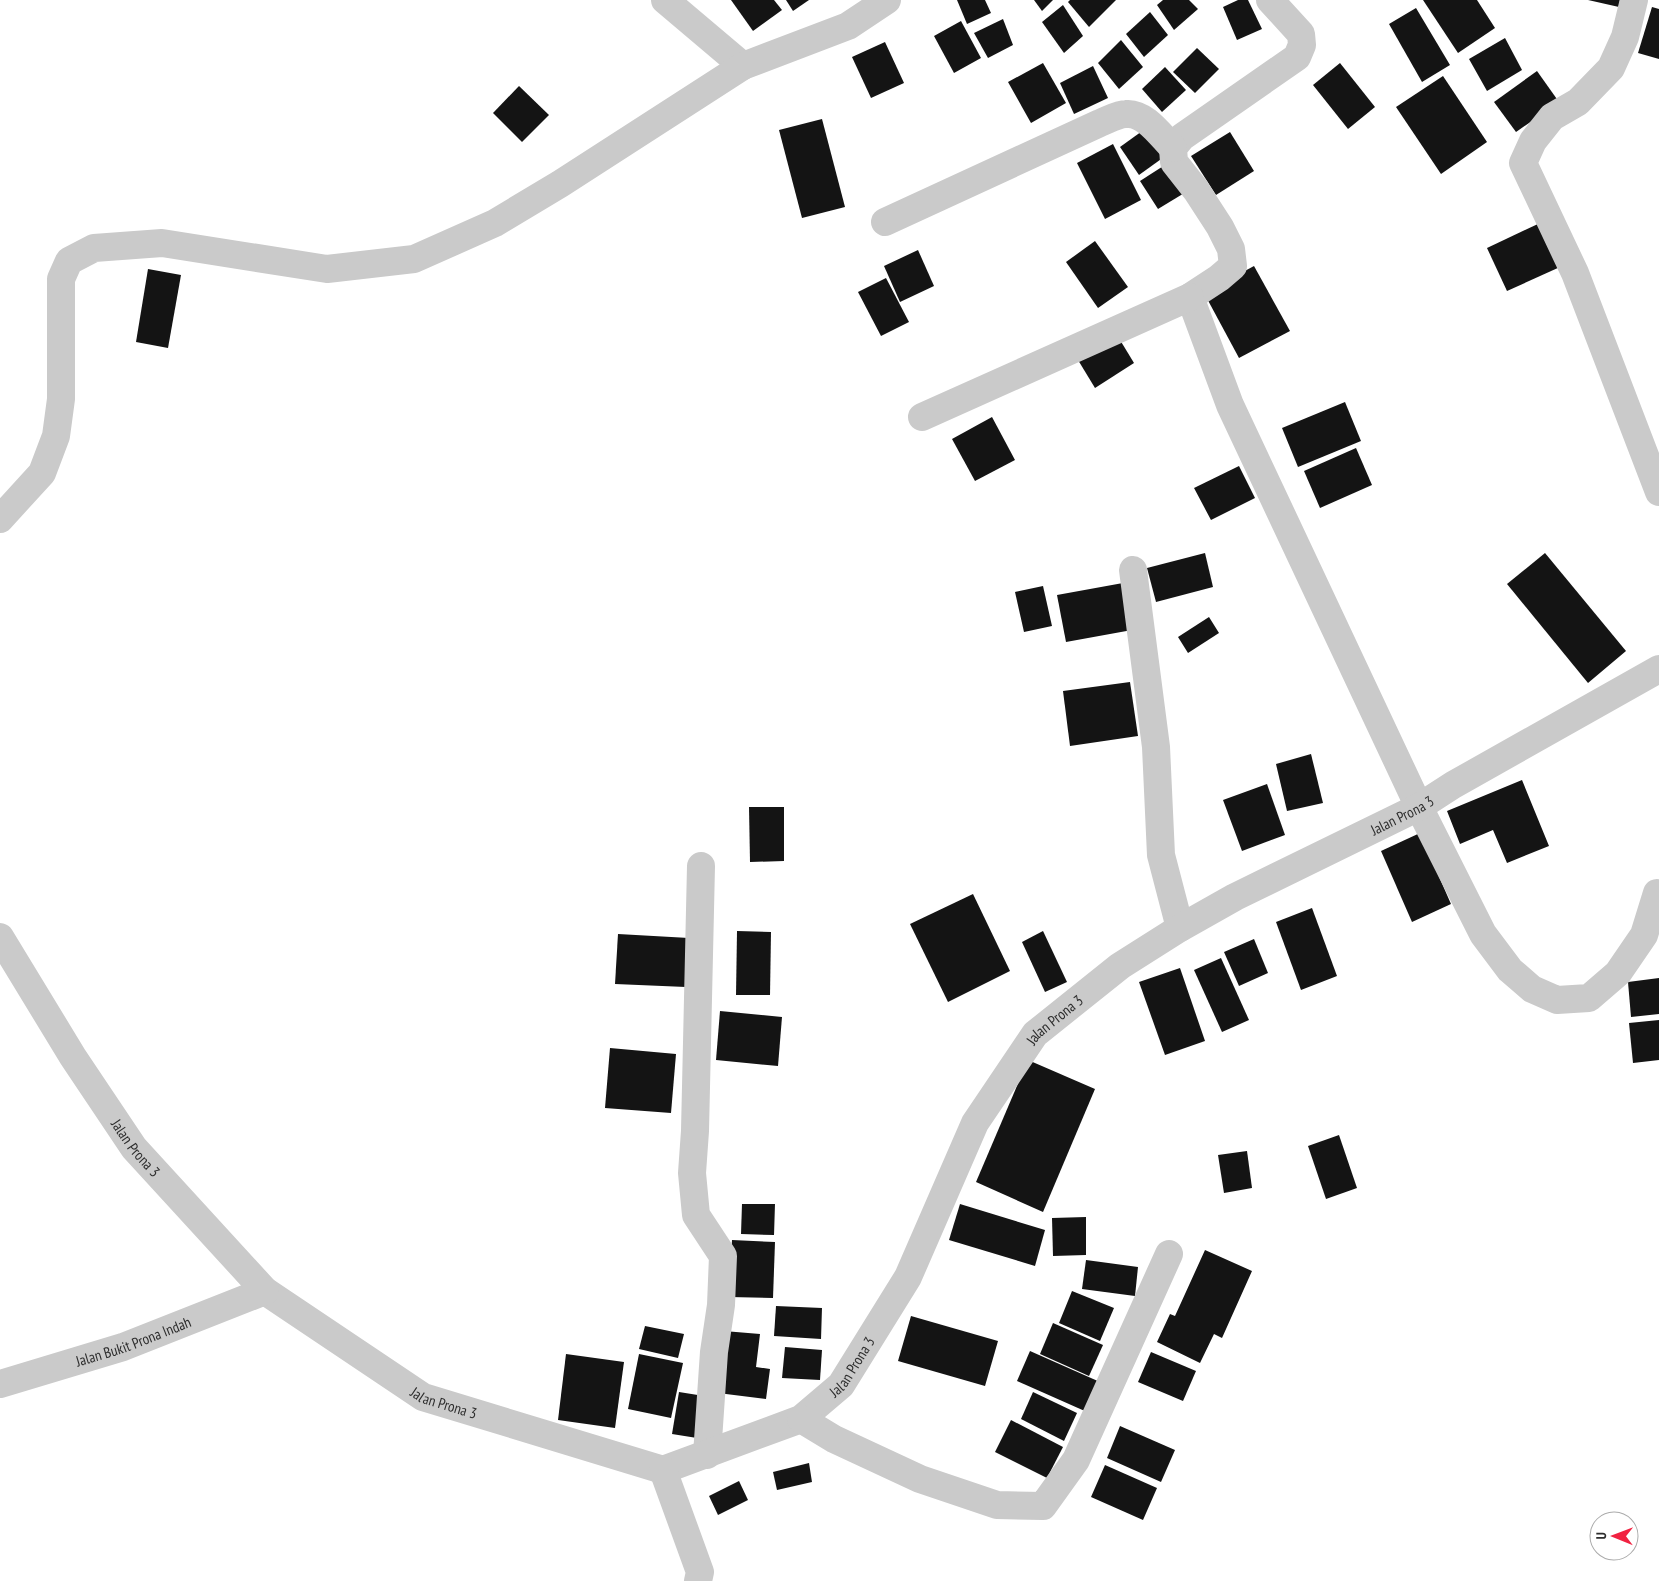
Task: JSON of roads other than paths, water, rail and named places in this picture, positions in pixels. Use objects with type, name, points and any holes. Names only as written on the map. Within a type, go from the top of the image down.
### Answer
[{"type":"street","points":[[665,0],[743,66]]},
{"type":"street","points":[[0,519],[42,473],[56,436],[61,399],[61,279],[69,261],[94,248],[162,243],[327,269],[414,258],[503,218],[560,184],[743,66],[848,26],[887,0]]},
{"type":"street","points":[[1173,148],[1182,137],[1297,57],[1302,45],[1301,34],[1270,0]]},
{"type":"street","points":[[1634,0],[1624,37],[1612,68],[1578,102],[1552,118],[1533,141],[1523,164],[1575,273],[1659,492]]},
{"type":"street","points":[[885,222],[1100,123],[1130,113],[1146,120],[1173,148],[1174,162],[1196,190],[1220,227],[1231,249],[1233,266],[1219,278],[1190,297],[922,418]]},
{"type":"street","points":[[1190,297],[1230,405],[1419,807],[1483,934],[1510,970],[1532,989],[1557,1000],[1589,998],[1618,973],[1644,935],[1658,894]]},
{"type":"street","points":[[1133,570],[1156,747],[1162,855],[1180,928]]},
{"type":"street","name":"Jalan Prona 3","points":[[0,937],[73,1057],[134,1148],[265,1291],[422,1397],[663,1470],[801,1419],[841,1385],[908,1277],[974,1123],[1035,1034],[1120,966],[1180,928],[1235,897],[1419,807],[1453,785],[1659,669]]},
{"type":"street","points":[[700,866],[695,1131],[692,1173],[696,1215],[722,1256],[721,1305],[714,1352],[707,1454]]},
{"type":"street","points":[[801,1419],[834,1439],[920,1479],[997,1505],[1044,1506],[1076,1460],[1169,1254]]},
{"type":"street","name":"Jalan Bukit Prona Indah","points":[[0,1384],[123,1347],[265,1291]]},
{"type":"street","points":[[663,1470],[700,1572],[698,1581]]}]
